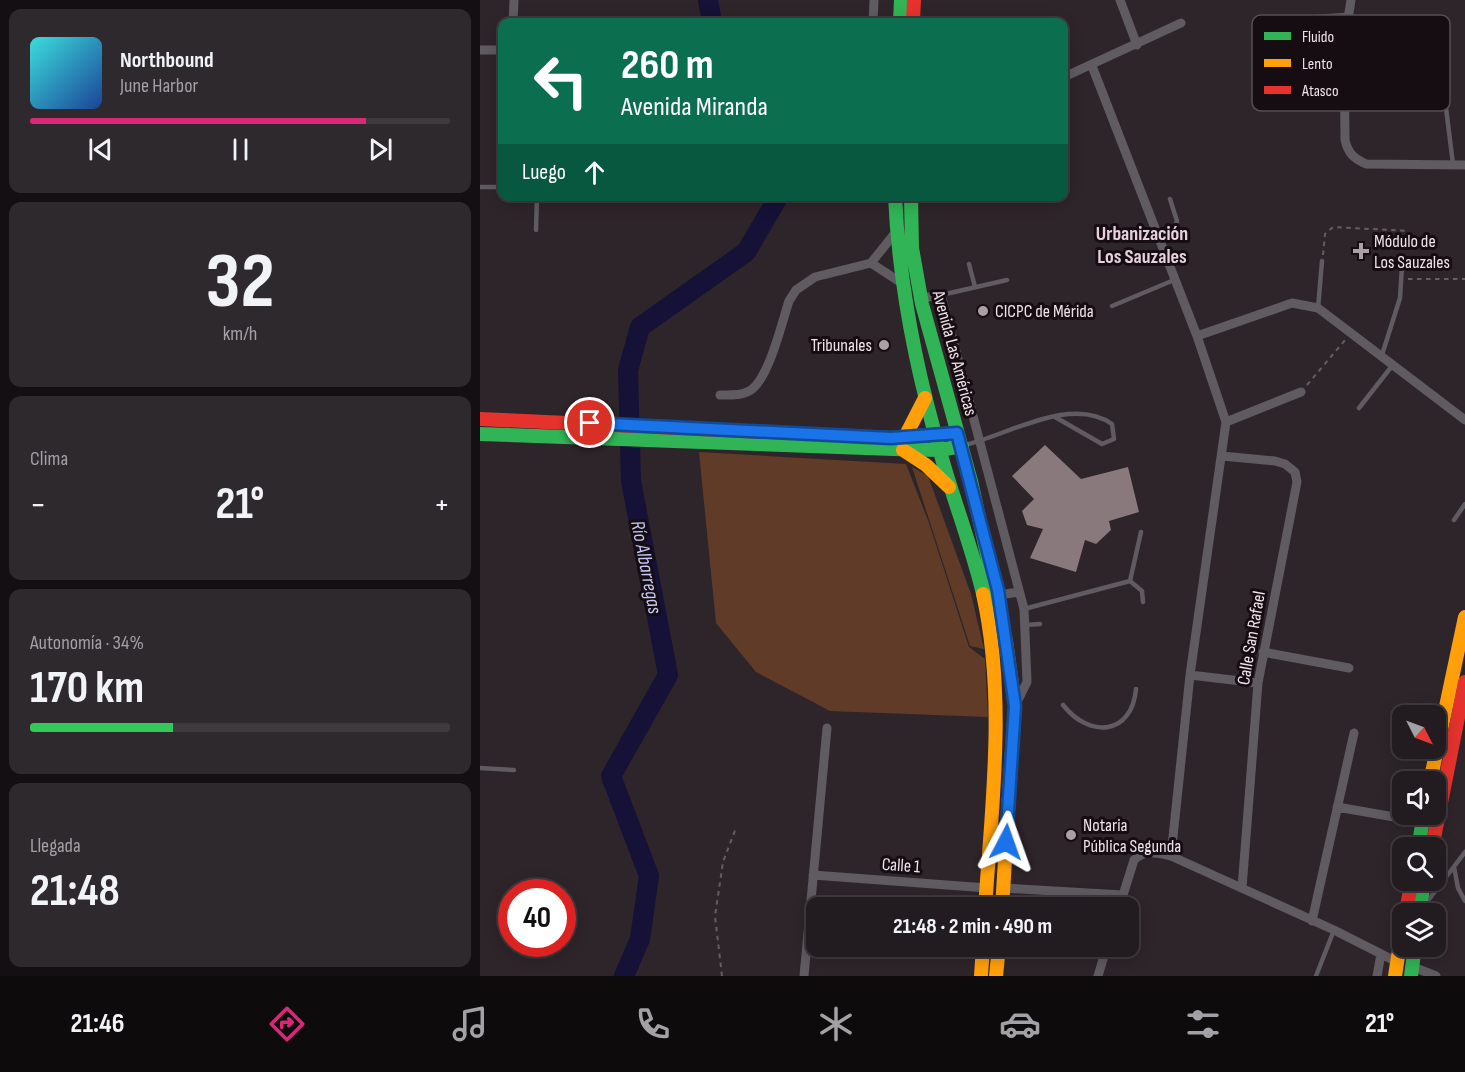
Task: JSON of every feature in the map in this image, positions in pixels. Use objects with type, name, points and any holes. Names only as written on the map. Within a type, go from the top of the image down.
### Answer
[{"type":"main road","points":[[900,18],[901,0]]},
{"type":"main road","points":[[913,18],[914,0]]},
{"type":"main road","name":"Avenida Las Américas","points":[[895,201],[895,233],[900,282],[925,398],[983,596],[994,656],[997,721],[986,897]]},
{"type":"main road","name":"Avenida Las Américas","points":[[911,201],[912,255],[930,342],[941,373],[999,595],[1015,706],[1003,897]]},
{"type":"main road","points":[[898,443],[925,398]]},
{"type":"main road","points":[[480,419],[898,443],[940,450],[959,439]]},
{"type":"main road","points":[[480,434],[898,443],[935,435],[959,439]]},
{"type":"main road","points":[[898,443],[950,488]]},
{"type":"main road","points":[[1432,771],[1465,616]]},
{"type":"main road","points":[[1434,837],[1465,682]]},
{"type":"main road","points":[[981,976],[982,957]]},
{"type":"main road","points":[[996,976],[998,957]]},
{"type":"main road","points":[[1395,976],[1398,957]]},
{"type":"main road","points":[[1412,972],[1414,957]]},
{"type":"street","points":[[513,18],[514,0]]},
{"type":"street","points":[[873,18],[874,0]]},
{"type":"street","points":[[1120,0],[1137,45]]},
{"type":"street","points":[[1347,15],[1351,0]]},
{"type":"street","points":[[1068,75],[1181,23]]},
{"type":"street","points":[[480,50],[498,50]]},
{"type":"street","points":[[1092,66],[1197,336],[1226,422],[1190,675],[1171,856]]},
{"type":"street","points":[[1345,111],[1345,140],[1348,152],[1355,159],[1366,164],[1465,165]]},
{"type":"street","points":[[720,395],[742,394],[753,389],[763,375],[789,301],[805,282],[815,277],[871,263],[895,233]]},
{"type":"street","points":[[871,263],[900,282]]},
{"type":"street","points":[[922,298],[941,295],[1024,609],[1027,682],[1015,706]]},
{"type":"street","points":[[1197,336],[1292,303],[1318,308],[1465,420]]},
{"type":"street","points":[[941,373],[960,367]]},
{"type":"street","points":[[1226,422],[1301,392]]},
{"type":"street","name":"Calle San Rafael","points":[[1222,456],[1285,464],[1295,472],[1297,482],[1258,683],[1242,888]]},
{"type":"street","points":[[999,595],[1019,592]]},
{"type":"street","points":[[1263,652],[1349,668]]},
{"type":"street","points":[[1190,675],[1258,683]]},
{"type":"street","points":[[804,976],[827,728]]},
{"type":"street","points":[[1312,921],[1354,733]]},
{"type":"street","points":[[1337,807],[1392,817]]},
{"type":"street","points":[[1003,888],[1122,895],[1134,860],[1139,855],[1151,852],[1171,856],[1334,930],[1412,972],[1436,976]]},
{"type":"street","name":"Calle 1","points":[[813,875],[987,888]]},
{"type":"street","points":[[1377,976],[1381,954]]},
{"type":"street","points":[[1098,976],[1104,957]]},
{"type":"lane","points":[[1447,111],[1454,166]]},
{"type":"lane","points":[[480,187],[498,187]]},
{"type":"lane","points":[[1157,238],[1175,228],[1177,220],[1170,199]]},
{"type":"lane","points":[[536,230],[537,201]]},
{"type":"lane","points":[[1318,308],[1322,261]]},
{"type":"lane","points":[[969,264],[975,287]]},
{"type":"lane","points":[[1381,358],[1396,314],[1402,266]]},
{"type":"lane","points":[[941,295],[1007,280]]},
{"type":"lane","points":[[1112,306],[1174,280]]},
{"type":"lane","points":[[1359,408],[1392,366]]},
{"type":"lane","points":[[959,439],[981,441],[1055,417],[1079,413],[1105,419],[1112,424],[1114,438],[1102,444],[1055,417]]},
{"type":"lane","points":[[1454,520],[1465,504]]},
{"type":"lane","points":[[1130,581],[1141,532]]},
{"type":"lane","points":[[1130,581],[1142,591],[1143,602]]},
{"type":"lane","points":[[1024,609],[1130,581]]},
{"type":"lane","points":[[1025,625],[1040,624]]},
{"type":"lane","points":[[1063,705],[1079,722],[1098,729],[1111,726],[1125,717],[1135,702],[1136,689]]},
{"type":"lane","points":[[480,768],[514,770]]},
{"type":"lane","points":[[1426,903],[1465,852]]},
{"type":"lane","points":[[1454,866],[1458,888],[1465,901]]},
{"type":"lane","points":[[1316,976],[1334,930]]},
{"type":"path","points":[[1322,261],[1325,234],[1333,227],[1408,231]]},
{"type":"path","points":[[1402,279],[1465,279]]},
{"type":"path","points":[[1301,392],[1350,334]]},
{"type":"path","points":[[722,976],[715,916],[723,862],[736,828]]},
{"type":"shaded area","points":[[699,452],[906,464],[929,523],[969,647],[985,659],[988,717],[830,711],[756,672],[716,623]]},
{"type":"shaded area","points":[[912,467],[928,476],[971,594],[984,649],[970,646]]},
{"type":"building","points":[[1045,445],[1081,479],[1128,467],[1139,512],[1109,521],[1111,530],[1096,544],[1085,540],[1076,572],[1030,558],[1043,529],[1027,525],[1022,511],[1034,499],[1012,476]]},
{"type":"waterway","name":"Río Albarregas","points":[[708,0],[711,18]]},
{"type":"waterway","name":"Río Albarregas","points":[[624,976],[640,939],[649,876],[611,776],[668,675],[631,481],[628,370],[640,327],[746,252],[776,201]]},
{"type":"traffic: fast","points":[[900,18],[901,0]]},
{"type":"traffic: fast","points":[[895,201],[900,262],[910,327],[924,391],[983,594]]},
{"type":"traffic: fast","points":[[911,201],[912,248],[922,304],[971,481],[1006,641],[1015,706],[1009,795]]},
{"type":"traffic: fast","points":[[787,433],[891,438],[957,433]]},
{"type":"traffic: fast","points":[[480,434],[893,449],[940,450],[962,446]]},
{"type":"traffic: fast","points":[[1420,837],[1422,825]]},
{"type":"traffic: fast","points":[[1420,903],[1423,891]]},
{"type":"traffic: fast","points":[[1411,976],[1414,957]]},
{"type":"traffic: slow","points":[[905,437],[925,398]]},
{"type":"traffic: slow","points":[[903,450],[926,465],[949,487]]},
{"type":"traffic: slow","points":[[983,594],[990,633],[996,711],[994,790],[986,897]]},
{"type":"traffic: slow","points":[[1432,771],[1465,617]]},
{"type":"traffic: slow","points":[[1003,897],[1009,795]]},
{"type":"traffic: slow","points":[[981,976],[982,957]]},
{"type":"traffic: slow","points":[[996,976],[998,957]]},
{"type":"traffic: slow","points":[[1395,976],[1398,957]]},
{"type":"traffic: jam","points":[[913,18],[914,0]]},
{"type":"traffic: jam","points":[[480,419],[787,433]]},
{"type":"traffic: jam","points":[[1434,837],[1465,682]]},
{"type":"traffic: jam","points":[[1408,903],[1410,891]]},
{"type":"place","name":"Módulo de Los Sauzales","points":[[1361,251]]},
{"type":"place","name":"CICPC de Mérida","points":[[983,311]]},
{"type":"place","name":"Tribunales","points":[[884,345]]},
{"type":"place","name":"Notaria Pública Segunda","points":[[1071,835]]},
{"type":"district","name":"Urbanización Los Sauzales","points":[[1142,244]]},
{"type":"route","points":[[590,423],[891,438],[957,433],[998,590],[1015,706],[1006,842]]}]
